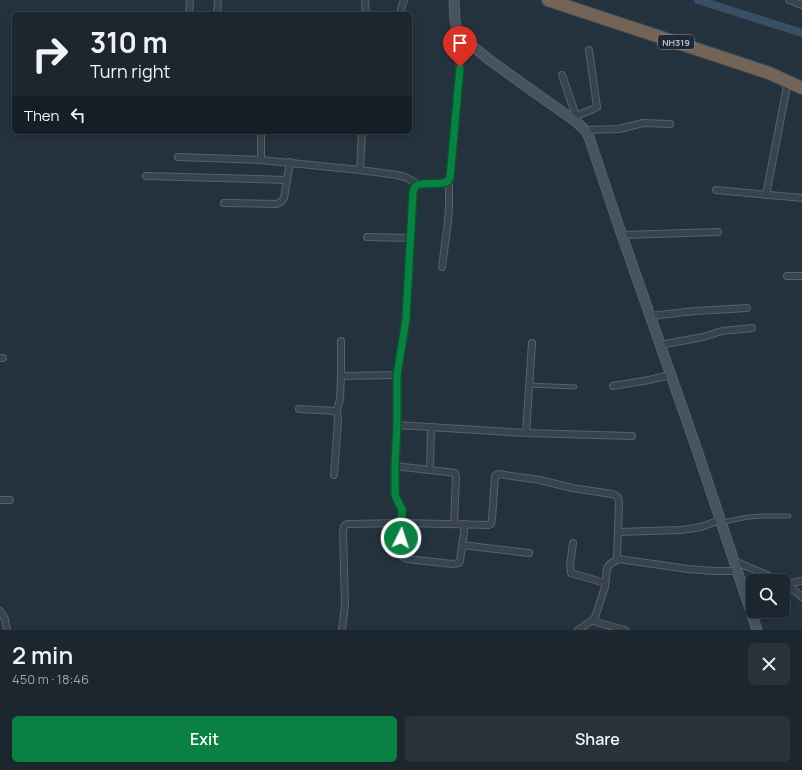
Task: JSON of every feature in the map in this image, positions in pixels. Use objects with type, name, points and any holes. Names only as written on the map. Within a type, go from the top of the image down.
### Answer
[{"type":"highway","name":"NH319","points":[[548,0],[745,65],[788,81],[802,88]]},
{"type":"street","points":[[189,12],[190,0]]},
{"type":"street","points":[[217,12],[218,0]]},
{"type":"street","points":[[365,0],[366,12]]},
{"type":"street","points":[[401,9],[404,0]]},
{"type":"street","points":[[454,0],[455,21],[457,29],[462,36],[493,62],[580,123],[619,129],[642,123],[670,124]]},
{"type":"street","points":[[789,0],[802,5]]},
{"type":"street","points":[[442,266],[448,222],[449,180],[462,36]]},
{"type":"street","points":[[580,123],[593,109],[597,107],[588,50]]},
{"type":"street","points":[[562,75],[580,123],[589,137],[757,630]]},
{"type":"street","points":[[766,195],[788,81]]},
{"type":"street","points":[[261,134],[261,160]]},
{"type":"street","points":[[360,170],[362,134]]},
{"type":"street","points":[[178,157],[290,162],[397,175],[405,177],[418,184],[443,184],[449,180]]},
{"type":"street","points":[[224,203],[276,204],[281,202],[284,198],[290,162]]},
{"type":"street","points":[[146,176],[287,180]]},
{"type":"street","points":[[418,184],[413,192],[406,319],[397,375],[395,494],[402,509],[402,555],[405,558],[456,564],[460,561],[464,524]]},
{"type":"street","points":[[716,190],[802,198]]},
{"type":"street","points":[[622,235],[718,232]]},
{"type":"street","points":[[367,237],[411,238]]},
{"type":"street","points":[[787,276],[802,276]]},
{"type":"street","points":[[650,316],[695,311],[747,308]]},
{"type":"street","points":[[660,345],[704,337],[722,331],[752,328]]},
{"type":"street","points":[[334,475],[338,421],[337,411],[340,398],[341,341]]},
{"type":"street","points":[[526,433],[532,343]]},
{"type":"street","points":[[341,376],[397,375]]},
{"type":"street","points":[[613,386],[670,375]]},
{"type":"street","points":[[299,409],[337,411]]},
{"type":"street","points":[[397,425],[526,433],[632,436]]},
{"type":"street","points":[[430,470],[431,427]]},
{"type":"street","points":[[395,466],[456,473],[454,524]]},
{"type":"street","points":[[342,630],[345,605],[344,526],[347,524],[401,523],[488,526],[491,524],[492,519],[495,476],[497,474],[540,480],[580,489],[614,494],[619,500],[618,559]]},
{"type":"street","points":[[0,500],[10,500]]},
{"type":"street","points":[[618,532],[681,530],[701,527],[720,521]]},
{"type":"street","points":[[573,542],[570,566],[571,572],[605,584]]},
{"type":"street","points":[[462,546],[529,553]]},
{"type":"street","points":[[578,630],[594,619],[605,584],[607,568],[618,559],[694,570],[737,571]]},
{"type":"street","points":[[734,561],[765,574]]},
{"type":"street","points":[[790,582],[802,581]]},
{"type":"street","points":[[790,587],[802,597]]},
{"type":"street","points":[[0,611],[5,619],[7,630]]},
{"type":"street","points":[[594,619],[596,622],[625,630]]},
{"type":"lane","points":[[529,385],[575,387]]},
{"type":"lane","points":[[720,521],[756,516],[789,516]]},
{"type":"waterway","points":[[698,0],[802,33]]},
{"type":"route","points":[[401,538],[400,523],[402,523],[403,511],[395,494],[397,375],[406,319],[413,192],[418,184],[443,184],[450,178],[460,67]]}]
